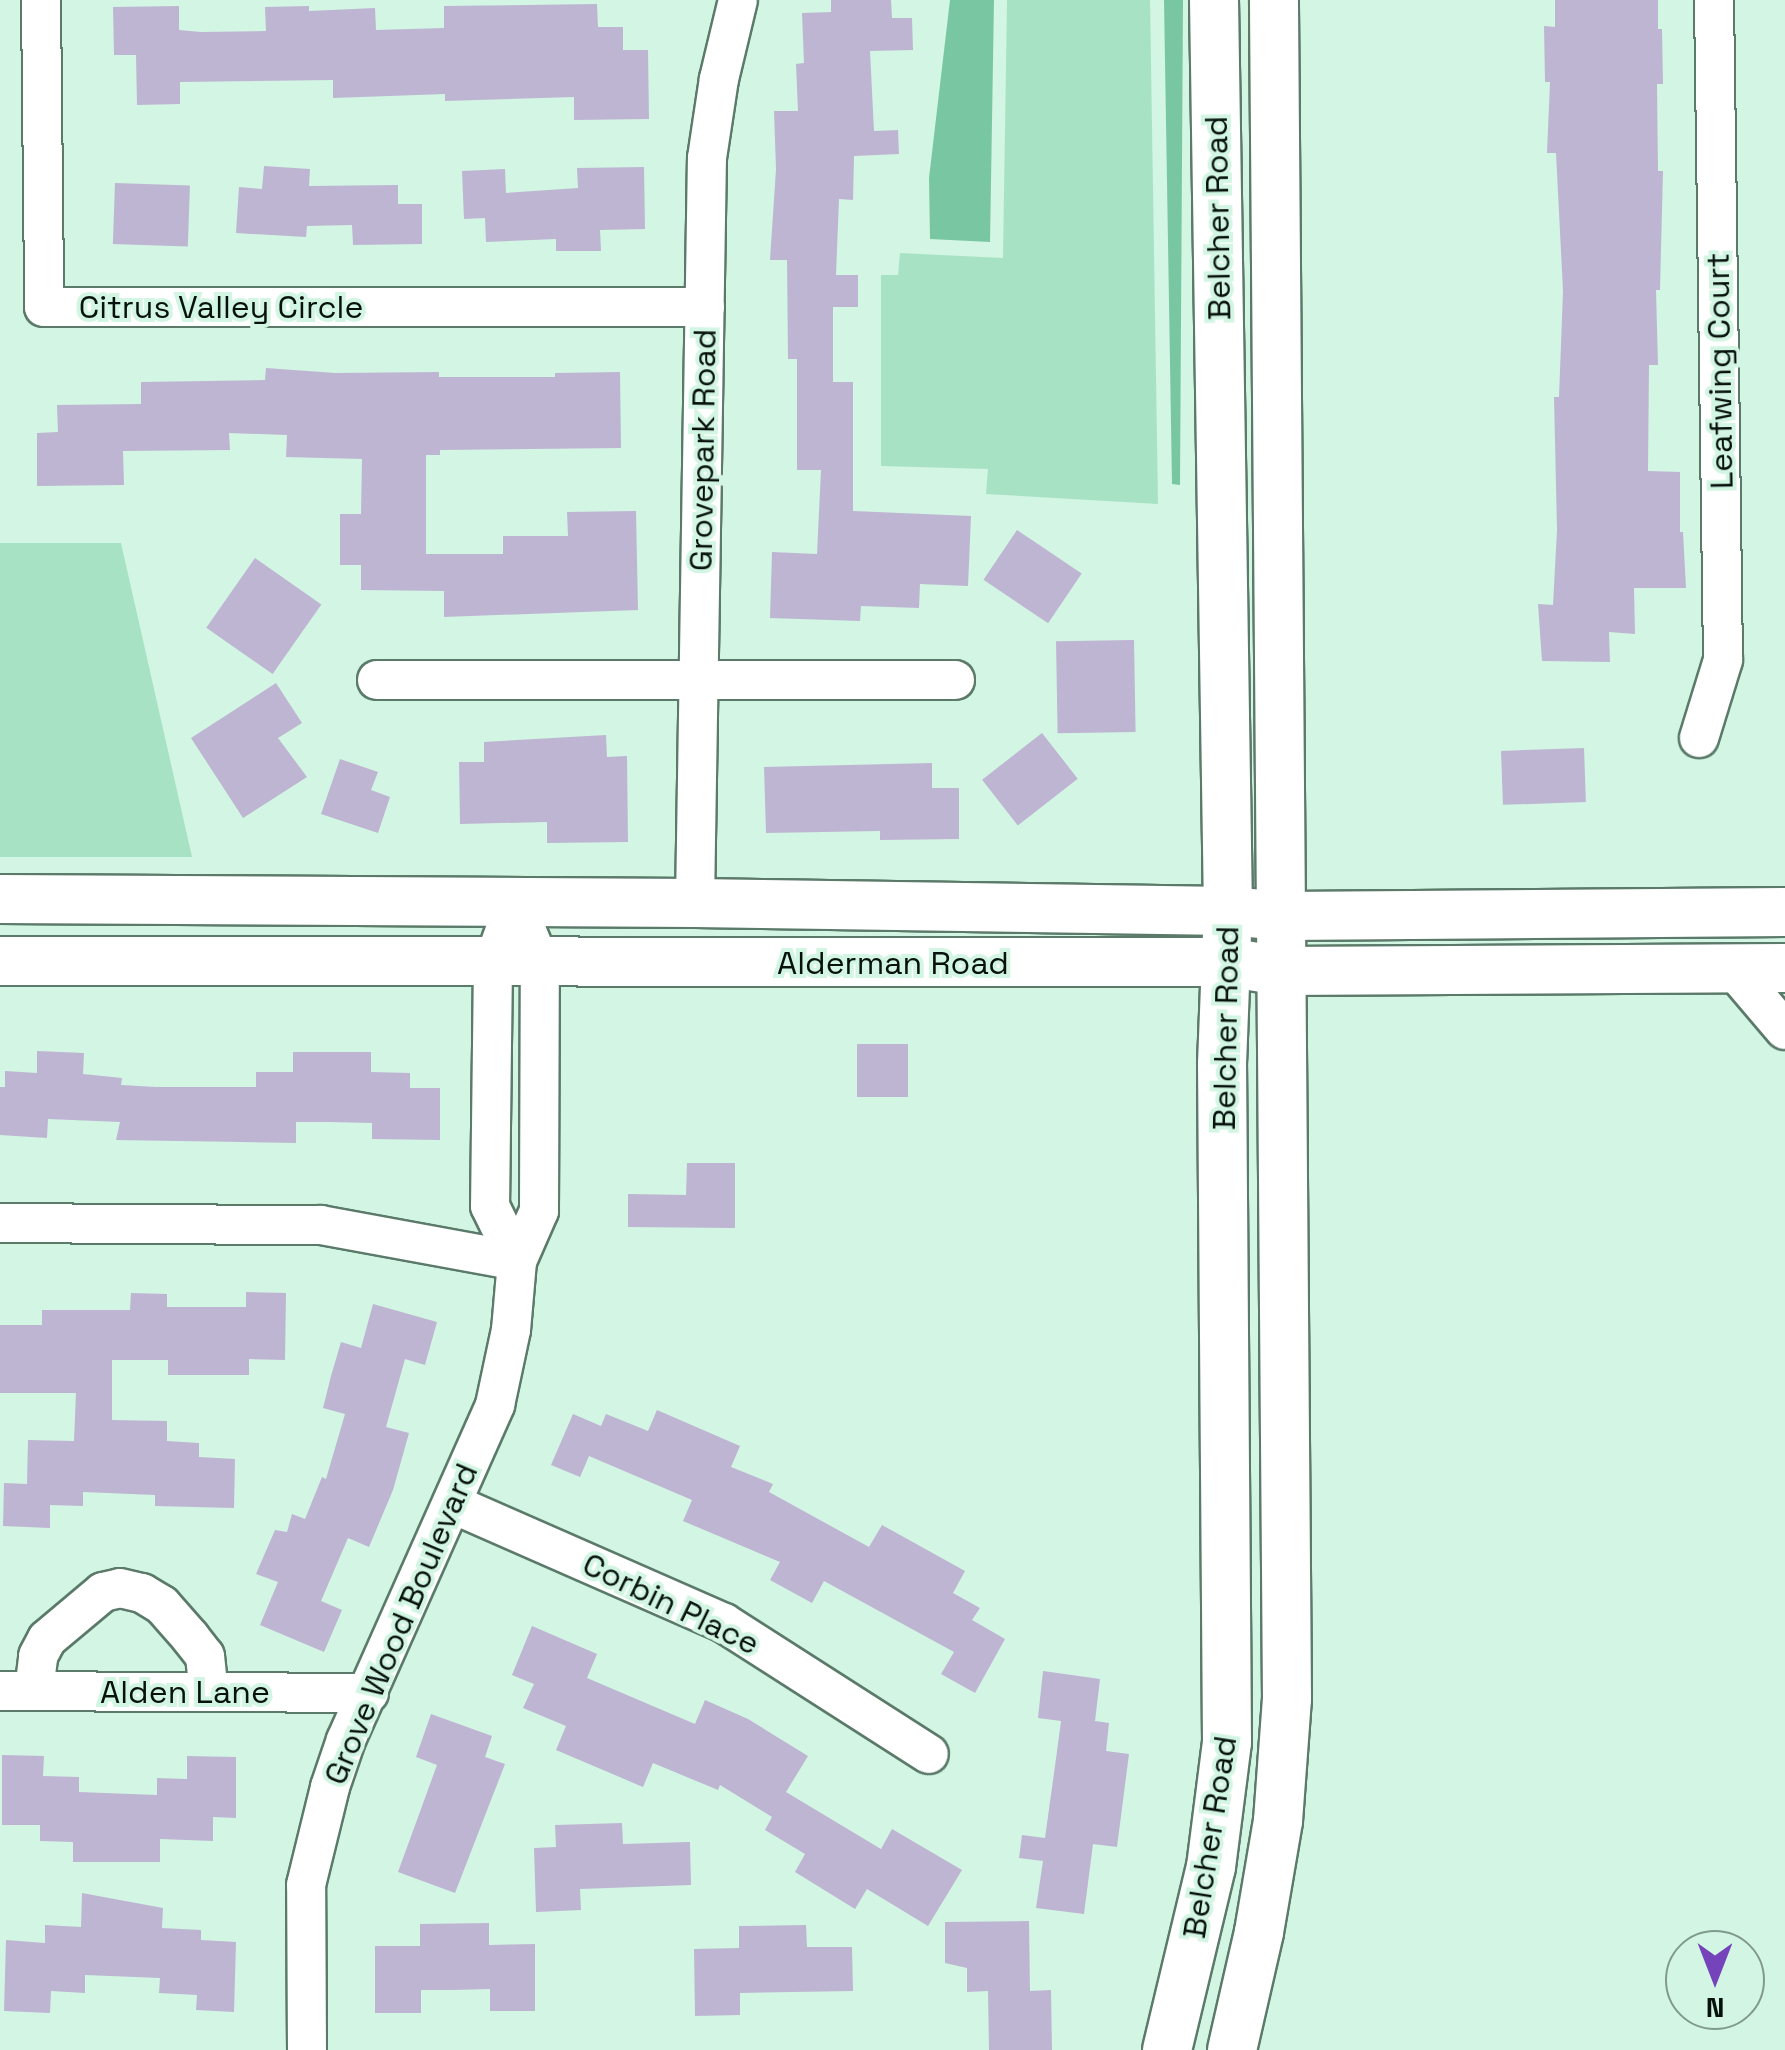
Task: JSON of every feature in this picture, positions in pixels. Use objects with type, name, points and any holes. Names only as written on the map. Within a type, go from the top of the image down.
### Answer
[{"type":"main road","name":"Belcher Road","points":[[1167,2050],[1211,1867],[1228,1742],[1222,1064],[1228,910],[1214,0]]},
{"type":"main road","name":"Belcher Road","points":[[1232,2050],[1259,1932],[1278,1820],[1288,1699],[1274,0]]},
{"type":"main road","name":"Alderman Road","points":[[0,899],[1228,910],[1284,916],[1785,912]]},
{"type":"main road","name":"Alderman Road","points":[[0,961],[1226,962],[1281,971],[1785,968]]},
{"type":"street","name":"Citrus Valley Circle","points":[[40,0],[44,306],[705,306]]},
{"type":"street","name":"Grovepark Road","points":[[696,903],[707,158],[718,78],[738,0]]},
{"type":"street","name":"Leafwing Court","points":[[1699,738],[1723,660],[1714,0]]},
{"type":"street","points":[[377,680],[955,680]]},
{"type":"street","points":[[516,902],[493,963],[490,1206],[517,1260]]},
{"type":"street","name":"Grove Wood Boulevard","points":[[307,2050],[306,1885],[330,1787],[346,1740],[496,1404],[511,1330],[517,1260],[539,1211],[540,963],[516,902]]},
{"type":"street","points":[[1733,968],[1785,1030]]},
{"type":"street","points":[[0,1223],[321,1225],[517,1260]]},
{"type":"street","name":"Corbin Place","points":[[453,1504],[724,1623],[930,1754]]},
{"type":"street","points":[[17,1691],[48,1639],[103,1592],[120,1588],[142,1592],[162,1605],[190,1637],[205,1656],[209,1692]]},
{"type":"street","name":"Alden Lane","points":[[17,1691],[369,1693]]},
{"type":"shaded area","points":[[950,0],[994,0],[990,242],[930,239],[929,178]]},
{"type":"shaded area","points":[[1007,0],[1150,0],[1158,504],[986,494],[988,469],[881,466],[881,275],[898,275],[900,253],[1003,258]]},
{"type":"shaded area","points":[[1164,0],[1183,0],[1180,485],[1172,484]]},
{"type":"shaded area","points":[[0,543],[121,543],[192,857],[0,857]]},
{"type":"building","points":[[831,0],[891,0],[892,18],[912,18],[913,50],[870,51],[874,131],[898,130],[899,154],[854,156],[853,200],[839,199],[836,275],[858,275],[858,307],[833,307],[833,382],[853,382],[853,511],[971,516],[968,586],[920,584],[919,608],[861,606],[860,621],[770,618],[772,552],[817,554],[821,470],[797,470],[797,359],[788,359],[787,260],[770,260],[776,169],[774,111],[798,111],[796,64],[804,63],[802,13],[831,12]]},
{"type":"building","points":[[1555,0],[1658,0],[1658,29],[1662,29],[1663,84],[1657,84],[1658,171],[1663,171],[1660,290],[1656,290],[1658,365],[1649,365],[1648,471],[1680,472],[1680,532],[1686,588],[1634,588],[1635,634],[1609,632],[1610,662],[1542,661],[1538,604],[1553,605],[1557,530],[1554,397],[1559,397],[1563,291],[1556,153],[1547,153],[1550,82],[1545,82],[1544,26],[1555,27]]},
{"type":"building","points":[[597,4],[598,27],[623,27],[623,50],[648,50],[649,119],[574,120],[574,97],[445,101],[445,94],[333,98],[333,80],[180,82],[180,104],[137,105],[136,55],[114,55],[113,7],[179,6],[179,30],[201,32],[266,31],[265,7],[309,6],[309,11],[375,8],[376,30],[444,28],[444,6]]},
{"type":"building","points":[[264,166],[310,169],[309,186],[398,185],[398,204],[422,204],[422,244],[353,245],[352,225],[307,226],[306,237],[236,233],[239,187],[262,189]]},
{"type":"building","points":[[644,167],[645,229],[600,230],[601,251],[556,251],[556,239],[486,242],[485,218],[464,219],[462,171],[505,169],[506,193],[578,188],[577,168]]},
{"type":"building","points":[[115,183],[190,186],[188,247],[113,244]]},
{"type":"building","points":[[266,368],[335,373],[439,372],[439,377],[555,377],[555,373],[620,372],[621,448],[440,450],[440,455],[426,455],[426,554],[503,554],[503,536],[568,536],[567,512],[636,511],[638,610],[444,617],[444,591],[361,590],[361,565],[340,565],[340,514],[361,514],[362,459],[286,457],[287,435],[229,433],[230,450],[123,451],[124,485],[37,486],[37,433],[58,432],[57,405],[141,404],[141,382],[265,380]]},
{"type":"building","points":[[1017,530],[1082,574],[1048,623],[983,580]]},
{"type":"building","points":[[255,558],[321,604],[273,674],[206,628]]},
{"type":"building","points":[[1134,640],[1136,732],[1058,733],[1056,641]]},
{"type":"building","points":[[276,683],[302,723],[278,738],[307,777],[243,818],[191,738]]},
{"type":"building","points":[[1042,733],[1078,779],[1018,825],[982,780]]},
{"type":"building","points":[[606,735],[607,757],[627,756],[628,842],[547,843],[547,822],[460,824],[459,762],[484,762],[484,742]]},
{"type":"building","points":[[1584,748],[1586,802],[1503,805],[1501,751]]},
{"type":"building","points":[[340,759],[378,772],[371,790],[390,797],[378,833],[321,814]]},
{"type":"building","points":[[932,763],[932,788],[959,788],[959,839],[880,840],[880,831],[766,833],[764,767]]},
{"type":"building","points":[[857,1044],[908,1044],[908,1097],[857,1097]]},
{"type":"building","points":[[37,1051],[84,1053],[83,1074],[122,1078],[121,1085],[156,1087],[256,1087],[256,1072],[293,1072],[293,1052],[371,1052],[371,1072],[410,1073],[410,1088],[440,1088],[440,1140],[372,1139],[372,1123],[330,1122],[296,1122],[296,1143],[116,1140],[120,1122],[48,1119],[47,1138],[0,1135],[0,1087],[5,1087],[5,1071],[37,1073]]},
{"type":"building","points":[[687,1163],[735,1163],[735,1228],[628,1227],[628,1194],[686,1195]]},
{"type":"building","points":[[246,1292],[286,1293],[285,1360],[249,1359],[249,1375],[168,1375],[168,1360],[112,1360],[112,1420],[167,1421],[167,1441],[199,1443],[199,1457],[235,1459],[234,1508],[155,1506],[155,1495],[83,1492],[83,1506],[50,1505],[50,1528],[3,1526],[4,1483],[27,1484],[28,1440],[74,1441],[76,1393],[0,1393],[0,1325],[42,1325],[42,1310],[130,1310],[131,1293],[167,1294],[167,1307],[246,1307]]},
{"type":"building","points":[[373,1304],[437,1322],[425,1365],[405,1359],[386,1427],[409,1433],[393,1490],[369,1547],[348,1538],[321,1601],[342,1610],[324,1652],[260,1625],[278,1582],[256,1574],[275,1530],[287,1532],[292,1514],[305,1519],[322,1477],[326,1479],[345,1414],[323,1408],[331,1376],[341,1342],[361,1348]]},
{"type":"building","points":[[657,1410],[740,1446],[731,1467],[773,1484],[769,1492],[869,1547],[882,1525],[965,1571],[953,1593],[980,1608],[972,1620],[1005,1639],[975,1693],[941,1674],[954,1652],[824,1581],[812,1603],[770,1580],[780,1562],[683,1521],[692,1500],[589,1456],[580,1477],[551,1465],[573,1414],[601,1426],[606,1414],[648,1431]]},
{"type":"building","points":[[532,1626],[597,1654],[587,1678],[695,1724],[705,1700],[748,1719],[808,1756],[786,1792],[881,1849],[892,1829],[962,1870],[928,1926],[867,1889],[855,1909],[795,1872],[805,1854],[765,1830],[772,1817],[720,1785],[718,1790],[653,1763],[643,1787],[556,1750],[566,1726],[523,1708],[534,1684],[512,1675]]},
{"type":"building","points":[[1043,1671],[1100,1679],[1095,1721],[1109,1723],[1106,1751],[1129,1754],[1117,1847],[1093,1844],[1084,1914],[1036,1908],[1043,1861],[1019,1858],[1022,1835],[1045,1838],[1061,1721],[1038,1718]]},
{"type":"building","points":[[431,1714],[492,1736],[485,1757],[505,1764],[455,1893],[398,1872],[437,1765],[416,1757]]},
{"type":"building","points":[[2,1755],[44,1756],[43,1776],[79,1777],[79,1792],[157,1795],[157,1778],[187,1779],[187,1756],[236,1757],[236,1818],[213,1817],[213,1841],[160,1839],[160,1862],[73,1862],[73,1842],[40,1841],[40,1825],[2,1825]]},
{"type":"building","points":[[622,1823],[623,1844],[690,1842],[691,1885],[580,1889],[581,1910],[536,1912],[534,1848],[556,1847],[555,1825]]},
{"type":"building","points":[[82,1893],[163,1908],[162,1928],[201,1930],[201,1940],[236,1942],[234,2012],[196,2010],[197,1995],[159,1993],[160,1978],[85,1975],[85,1993],[51,1991],[50,2013],[4,2011],[6,1940],[45,1943],[45,1925],[81,1927]]},
{"type":"building","points":[[1029,1921],[1030,1991],[1051,1990],[1052,2050],[989,2050],[988,1991],[967,1992],[967,1968],[945,1963],[945,1922]]},
{"type":"building","points":[[489,1923],[489,1945],[535,1944],[535,2011],[490,2011],[490,1989],[421,1990],[421,2013],[375,2013],[375,1946],[420,1946],[420,1924]]},
{"type":"building","points":[[806,1925],[807,1947],[852,1947],[853,1991],[740,1993],[740,2015],[695,2016],[694,1949],[739,1948],[739,1926]]}]
